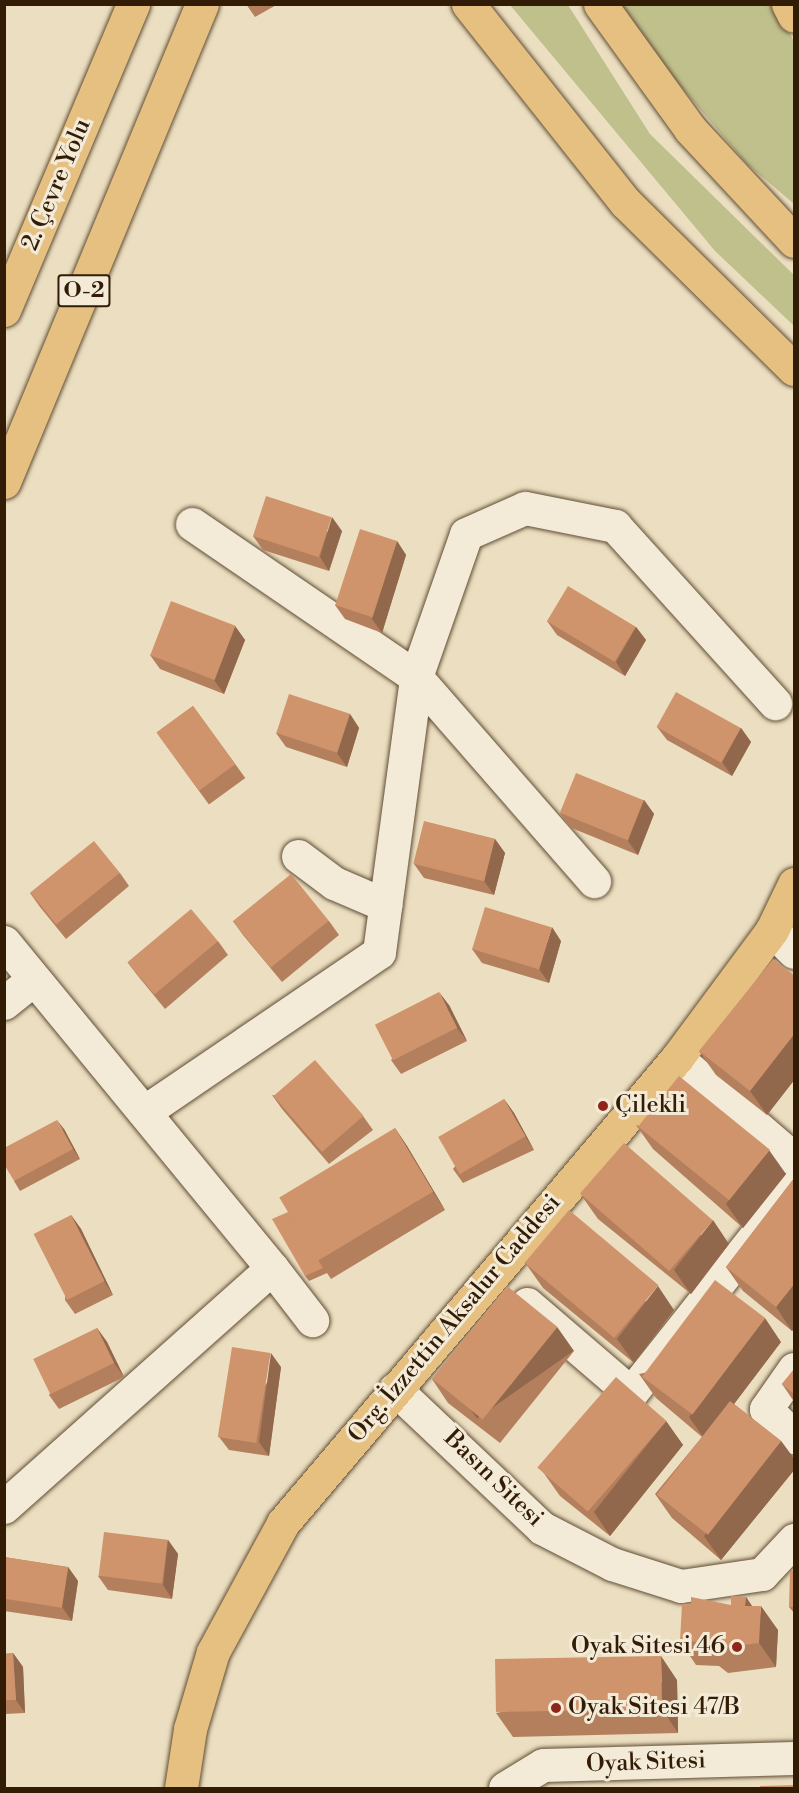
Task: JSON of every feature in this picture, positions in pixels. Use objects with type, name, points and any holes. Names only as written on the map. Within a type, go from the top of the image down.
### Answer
[{"type":"main road","name":"2. Çevre Yolu","points":[[4,310],[133,4]]},
{"type":"main road","name":"O-2","points":[[4,482],[202,4]]},
{"type":"main road","points":[[468,4],[626,203],[795,369]]},
{"type":"main road","points":[[600,4],[690,129],[795,241]]},
{"type":"main road","points":[[788,4],[795,15]]},
{"type":"main road","name":"Org. İzzettin Aksalur Caddesi","points":[[181,1788],[201,1689],[252,1574],[283,1523],[677,1058],[783,941],[795,884]]},
{"type":"street","points":[[144,1113],[379,952],[416,677],[466,534],[525,508],[615,526],[775,703]]},
{"type":"street","points":[[192,524],[416,677],[594,881]]},
{"type":"street","points":[[298,856],[334,883],[385,905]]},
{"type":"street","points":[[4,942],[272,1268],[312,1320]]},
{"type":"street","points":[[4,1003],[34,979]]},
{"type":"street","points":[[677,1058],[795,1159]]},
{"type":"street","points":[[492,1274],[631,1393],[795,1187]]},
{"type":"street","points":[[4,1507],[272,1268]]},
{"type":"street","points":[[795,1369],[766,1409],[795,1437]]},
{"type":"street","name":"Basın Sitesi","points":[[395,1389],[542,1528],[612,1564],[681,1586],[762,1574],[795,1540]]},
{"type":"street","name":"Oyak Sitesi","points":[[505,1788],[543,1765],[671,1775],[795,1758]]},
{"type":"green space","points":[[510,5],[568,5],[650,134],[794,275],[794,326],[715,251]]},
{"type":"green space","points":[[622,5],[773,5],[794,41],[794,204],[747,164],[677,82]]},
{"type":"building","points":[[266,496],[332,517],[319,557],[253,536]]},
{"type":"building","points":[[360,529],[397,541],[372,617],[335,605]]},
{"type":"building","points":[[568,586],[636,627],[615,662],[547,621]]},
{"type":"building","points":[[171,601],[235,626],[215,680],[150,655]]},
{"type":"building","points":[[676,692],[741,728],[721,763],[657,727]]},
{"type":"building","points":[[289,694],[350,714],[337,753],[276,733]]},
{"type":"building","points":[[193,706],[235,764],[199,791],[157,732]]},
{"type":"building","points":[[576,773],[644,800],[628,840],[560,813]]},
{"type":"building","points":[[424,821],[495,839],[484,881],[413,864]]},
{"type":"building","points":[[94,841],[120,873],[56,924],[30,893]]},
{"type":"building","points":[[291,874],[329,921],[270,968],[233,921]]},
{"type":"building","points":[[485,907],[552,927],[539,970],[472,949]]},
{"type":"building","points":[[191,909],[218,941],[154,995],[127,962]]},
{"type":"building","points":[[773,959],[795,976],[795,1033],[750,1091],[699,1051]]},
{"type":"building","points":[[439,992],[457,1028],[393,1060],[375,1025]]},
{"type":"building","points":[[315,1060],[364,1116],[322,1152],[273,1096]]},
{"type":"building","points":[[679,1076],[770,1150],[729,1200],[638,1127]]},
{"type":"building","points":[[504,1099],[526,1136],[460,1174],[438,1137]]},
{"type":"building","points":[[57,1120],[73,1149],[14,1181],[4,1164],[4,1148]]},
{"type":"building","points":[[395,1128],[433,1191],[317,1261],[279,1198]]},
{"type":"building","points":[[624,1143],[713,1220],[669,1271],[580,1194]]},
{"type":"building","points":[[795,1177],[795,1283],[776,1307],[726,1267]]},
{"type":"building","points":[[569,1210],[659,1285],[614,1338],[525,1263]]},
{"type":"building","points":[[288,1212],[323,1268],[305,1276],[272,1219]]},
{"type":"building","points":[[71,1215],[105,1281],[67,1300],[34,1234]]},
{"type":"building","points":[[715,1280],[765,1318],[692,1415],[642,1377]]},
{"type":"building","points":[[507,1286],[558,1327],[483,1419],[432,1378]]},
{"type":"building","points":[[97,1328],[114,1363],[50,1394],[33,1359]]},
{"type":"building","points":[[232,1347],[271,1353],[256,1443],[218,1437]]},
{"type":"building","points":[[795,1368],[795,1395],[782,1384]]},
{"type":"building","points":[[616,1377],[667,1421],[588,1512],[537,1468]]},
{"type":"building","points":[[730,1401],[781,1441],[708,1535],[657,1495]]},
{"type":"building","points":[[104,1532],[168,1540],[162,1583],[99,1576]]},
{"type":"building","points":[[4,1557],[68,1567],[62,1608],[4,1599]]},
{"type":"building","points":[[790,1571],[795,1571],[795,1607],[789,1607]]},
{"type":"building","points":[[731,1596],[746,1597],[745,1606],[761,1606],[759,1643],[711,1649],[703,1642],[680,1641],[682,1604],[691,1604],[691,1597],[731,1605]]},
{"type":"building","points":[[13,1653],[16,1700],[4,1700],[4,1654]]},
{"type":"building","points":[[661,1656],[662,1709],[496,1712],[495,1659]]},
{"type":"building","points":[[795,1785],[795,1788],[760,1788],[760,1786]]},
{"type":"place","name":"Çilekli","points":[[603,1106]]},
{"type":"place","name":"Oyak Sitesi 46","points":[[737,1647]]},
{"type":"place","name":"Oyak Sitesi 47/B","points":[[556,1708]]}]
